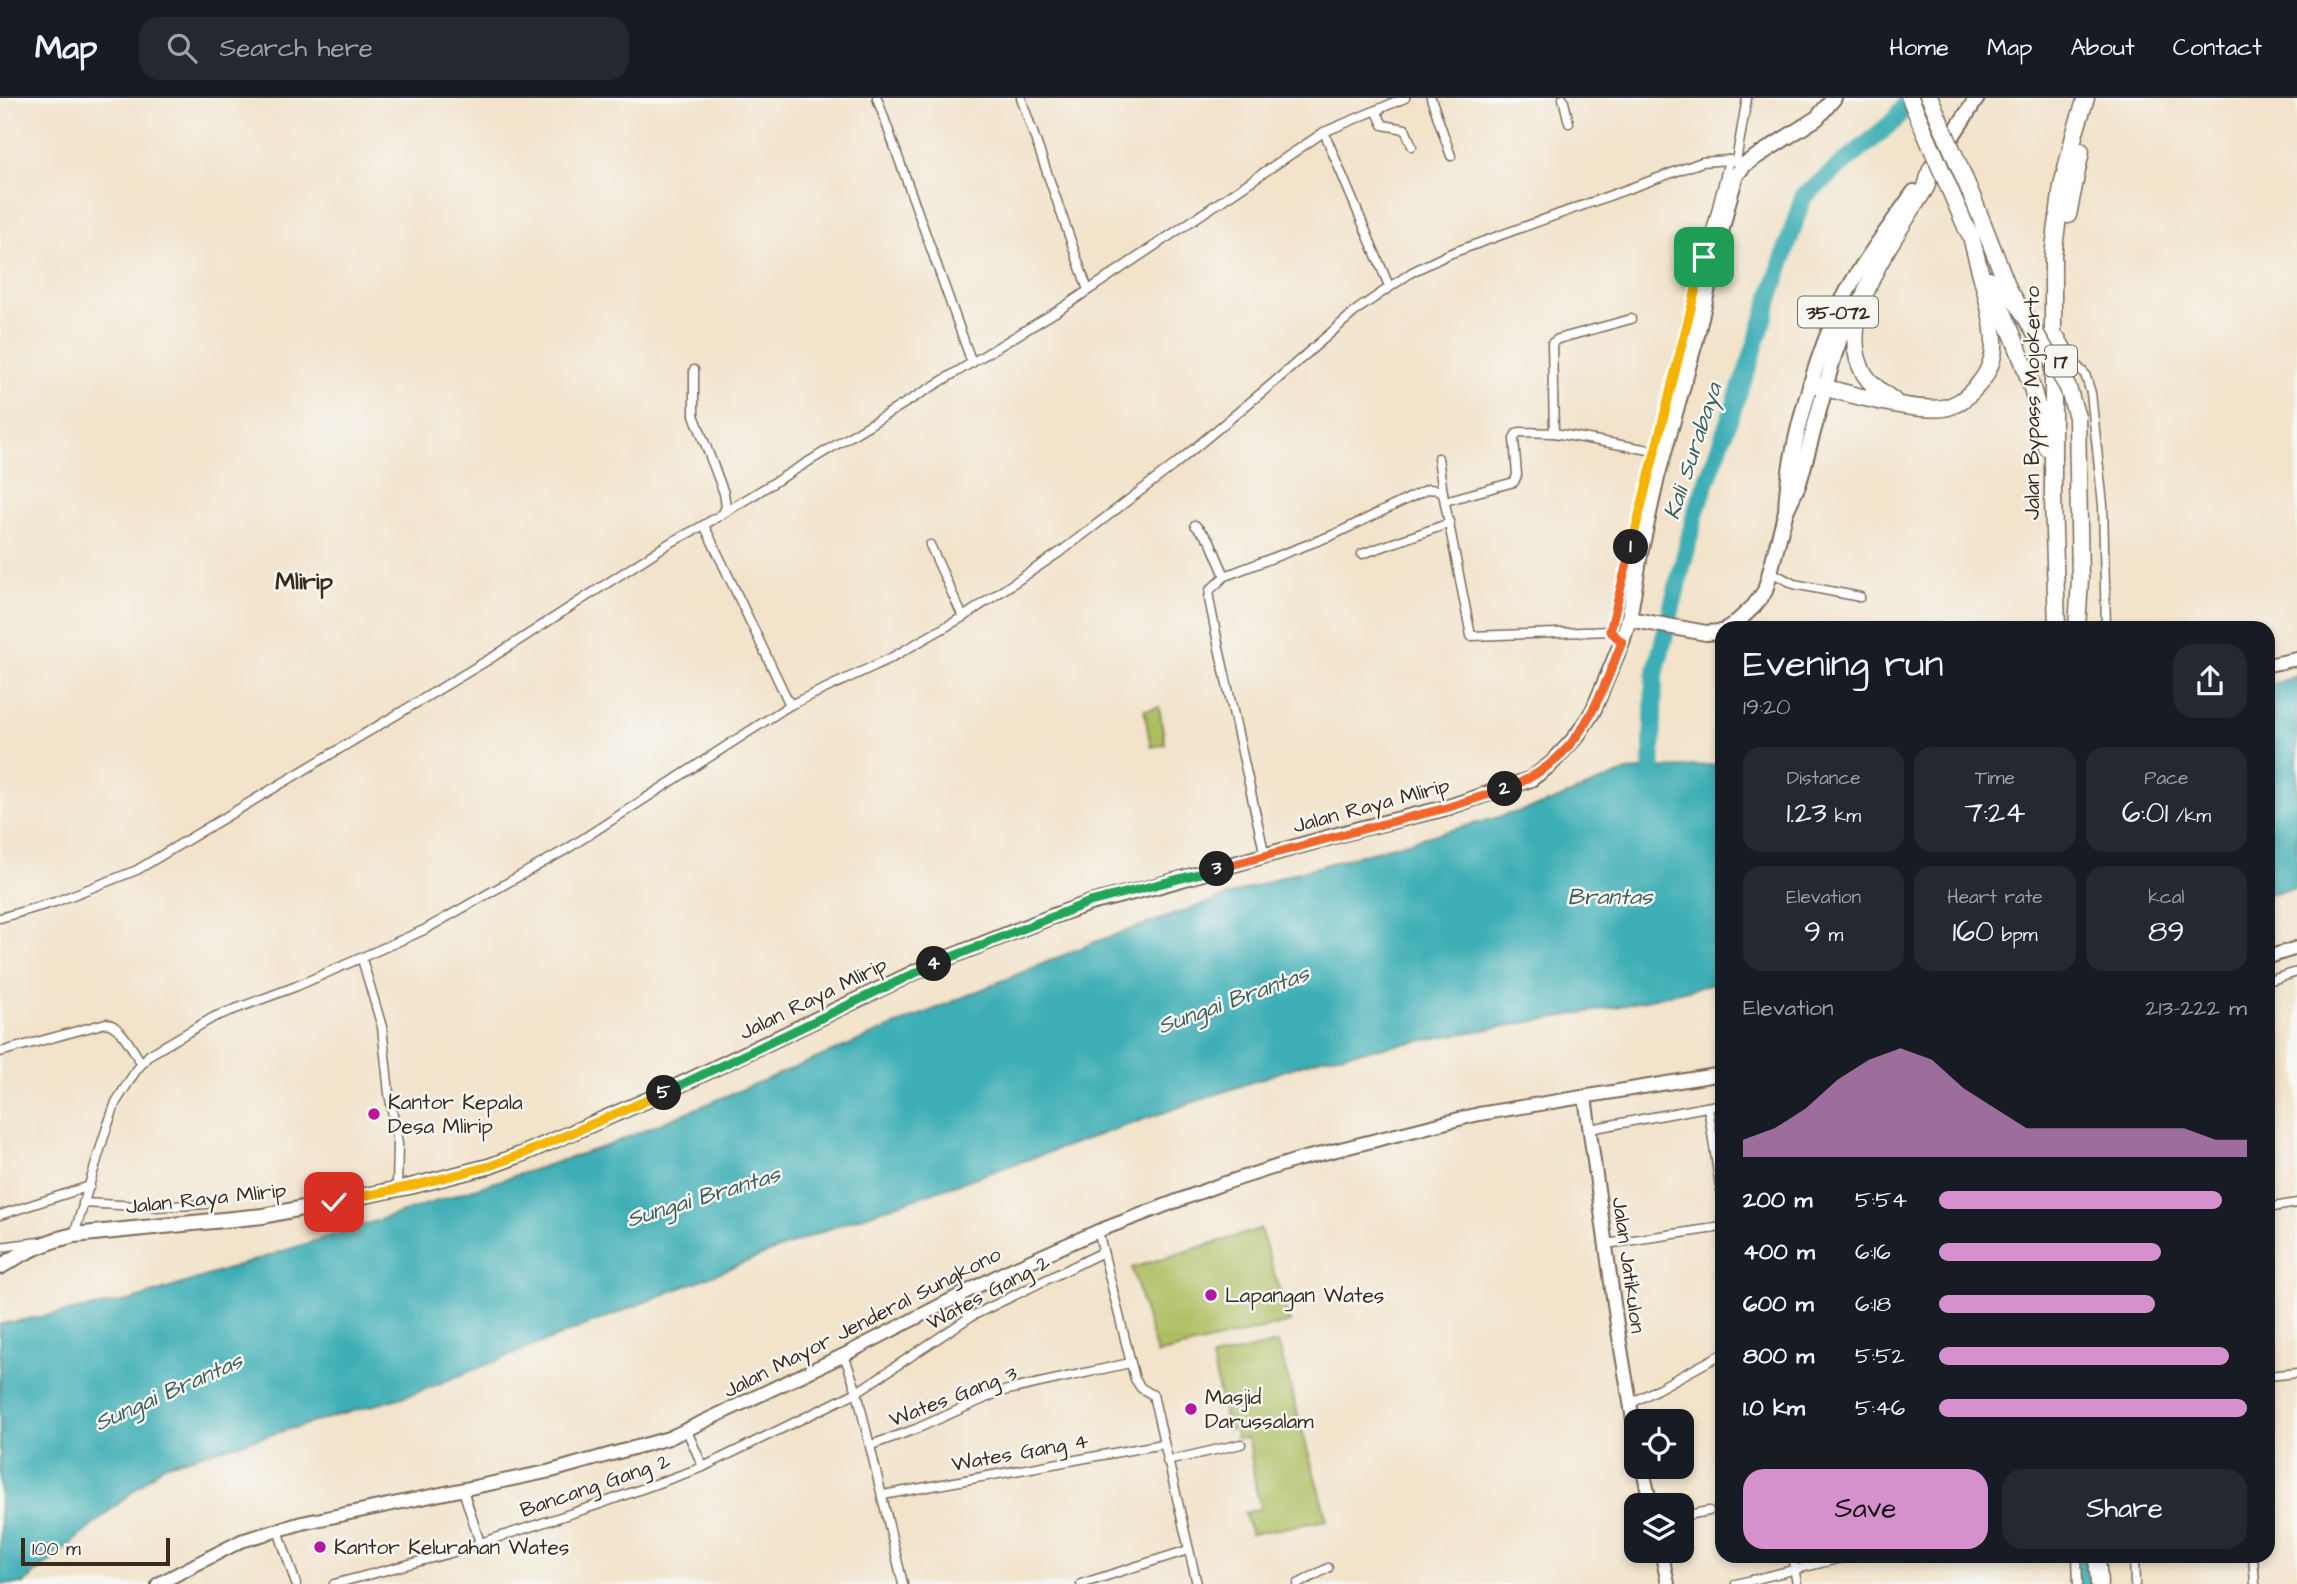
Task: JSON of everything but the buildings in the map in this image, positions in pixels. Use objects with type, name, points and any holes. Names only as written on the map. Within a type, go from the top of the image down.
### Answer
[{"type":"highway","points":[[1910,98],[2015,342],[2044,436],[2053,498]]},
{"type":"highway","points":[[1930,98],[2009,290],[2068,388],[2077,417],[2080,579],[2077,621]]},
{"type":"highway","name":"Jalan Bypass Mojokerto","points":[[2057,621],[2053,498],[2053,256],[2062,186],[2085,98]]},
{"type":"highway","name":"Jalan Bypass Mojokerto","points":[[2067,621],[2061,426],[2063,256],[2081,153],[2095,98]]},
{"type":"highway","points":[[1898,403],[1876,388],[1864,373],[1857,355],[1856,328],[1870,282],[1926,187],[1931,169]]},
{"type":"highway","points":[[1818,385],[1927,409],[1947,407],[1964,400],[1982,381],[1990,366],[1995,343],[1968,232]]},
{"type":"highway","points":[[2098,1563],[2099,1584]]},
{"type":"highway","points":[[2108,1563],[2109,1584]]},
{"type":"main road","points":[[1737,162],[1817,118],[1833,98]]},
{"type":"main road","name":"35-072","points":[[1738,621],[1755,606],[1765,591],[1786,510],[1787,482],[1844,300],[1876,246],[1977,98]]},
{"type":"main road","name":"Jalan Raya Mlirip","points":[[0,1268],[19,1254],[50,1241],[74,1235],[263,1216],[397,1189],[490,1166],[659,1095],[930,965],[1090,902],[1446,808],[1531,779],[1552,764],[1576,737],[1593,711],[1622,642],[1657,477],[1696,339],[1737,175],[1737,162]]},
{"type":"main road","points":[[1629,619],[1715,632]]},
{"type":"main road","points":[[2275,664],[2297,659]]},
{"type":"main road","points":[[2275,955],[2297,948]]},
{"type":"main road","name":"Jalan Mayor Jenderal Sungkono","points":[[158,1584],[241,1541],[302,1523],[551,1471],[642,1447],[687,1431],[844,1355],[1003,1273],[1098,1231],[1219,1185],[1297,1160],[1479,1114],[1715,1075]]},
{"type":"main road","name":"Jalan Jatikulon","points":[[1585,1097],[1617,1325],[1633,1409]]},
{"type":"main road","points":[[1664,1563],[1668,1584]]},
{"type":"street","points":[[877,98],[972,363]]},
{"type":"street","points":[[1021,98],[1088,290]]},
{"type":"street","points":[[0,918],[55,902],[137,870],[482,664],[668,544],[972,363],[1088,290],[1324,132],[1405,98]]},
{"type":"street","points":[[1431,98],[1451,156]]},
{"type":"street","points":[[1563,98],[1569,123]]},
{"type":"street","points":[[1610,631],[1655,451],[1737,162],[1747,98]]},
{"type":"street","points":[[1376,110],[1383,125],[1405,129],[1412,146]]},
{"type":"street","points":[[1324,132],[1389,286]]},
{"type":"street","points":[[74,1235],[116,1102],[149,1055],[214,1017],[362,959],[424,930],[567,849],[790,705],[889,659],[963,617],[1063,550],[1173,466],[1357,309],[1412,272],[1449,254],[1702,162],[1737,162]]},
{"type":"street","points":[[1555,433],[1552,343],[1631,319]]},
{"type":"street","points":[[2061,337],[2077,366],[2085,374],[2091,393],[2103,505],[2106,621]]},
{"type":"street","points":[[694,370],[694,415],[724,493],[726,506],[723,513]]},
{"type":"street","points":[[1444,497],[1514,482],[1517,475],[1514,439],[1518,433],[1555,433],[1655,451]]},
{"type":"street","points":[[1438,458],[1472,636],[1610,631],[1622,642]]},
{"type":"street","points":[[1265,856],[1209,599],[1212,586],[1225,576],[1333,535],[1428,489],[1439,490],[1444,497]]},
{"type":"street","points":[[1362,554],[1450,523]]},
{"type":"street","points":[[704,525],[790,705]]},
{"type":"street","points":[[1195,525],[1210,541],[1225,576]]},
{"type":"street","points":[[930,545],[963,617]]},
{"type":"street","points":[[1771,572],[1794,584],[1860,597]]},
{"type":"street","points":[[362,959],[382,1027],[398,1144],[397,1189]]},
{"type":"street","points":[[2275,979],[2297,972]]},
{"type":"street","points":[[0,1052],[106,1023],[112,1024],[118,1030],[142,1064]]},
{"type":"street","points":[[1590,1129],[1715,1106]]},
{"type":"street","points":[[1708,1107],[1715,1153]]},
{"type":"street","points":[[0,1215],[90,1186]]},
{"type":"street","points":[[83,1203],[156,1207],[206,1204]]},
{"type":"street","points":[[2275,1207],[2297,1203]]},
{"type":"street","points":[[1606,1244],[1715,1228]]},
{"type":"street","points":[[1098,1231],[1135,1379],[1141,1388],[1153,1395],[1197,1584]]},
{"type":"street","points":[[0,1247],[50,1241]]},
{"type":"street","name":"Wates Gang 2","points":[[858,1392],[970,1317],[1103,1252]]},
{"type":"street","points":[[958,1296],[970,1317]]},
{"type":"street","points":[[844,1355],[858,1392],[904,1584]]},
{"type":"street","points":[[1632,1403],[1715,1358]]},
{"type":"street","name":"Wates Gang 3","points":[[871,1445],[916,1429],[999,1392],[1130,1363]]},
{"type":"street","points":[[2275,1375],[2297,1373]]},
{"type":"street","name":"Bancang Gang 2","points":[[334,1584],[447,1554],[702,1467],[858,1392]]},
{"type":"street","points":[[687,1431],[702,1467]]},
{"type":"street","name":"Wates Gang 4","points":[[883,1495],[1163,1444]]},
{"type":"street","points":[[1167,1461],[1241,1444]]},
{"type":"street","points":[[463,1490],[480,1543]]},
{"type":"street","points":[[1694,1514],[1709,1511]]},
{"type":"street","points":[[278,1530],[296,1584]]},
{"type":"street","points":[[1082,1584],[1188,1550]]},
{"type":"street","points":[[1793,1563],[1797,1584]]},
{"type":"street","points":[[1736,1584],[1822,1563]]},
{"type":"street","points":[[2077,1563],[2078,1584]]},
{"type":"street","points":[[2134,1563],[2135,1584]]},
{"type":"street","points":[[2254,1563],[2255,1584]]},
{"type":"street","points":[[1298,1584],[1328,1568]]},
{"type":"green space","points":[[1159,707],[1165,744],[1151,747],[1144,710]]},
{"type":"green space","name":"Lapangan Wates","points":[[1260,1229],[1290,1322],[1157,1354],[1132,1268]]},
{"type":"green space","points":[[1278,1343],[1327,1520],[1251,1534],[1244,1513],[1261,1508],[1249,1439],[1236,1438],[1235,1429],[1227,1430],[1212,1358]]},
{"type":"water","points":[[2297,676],[2297,888],[2275,893],[2275,684]]},
{"type":"water","name":"Brantas","points":[[1715,765],[1715,984],[1616,1007],[1321,1058],[844,1223],[413,1394],[164,1465],[23,1584],[0,1584],[0,1324],[133,1300],[609,1145],[1095,942],[1288,875],[1546,804],[1627,771]]},
{"type":"waterway","name":"Kali Surabaya","points":[[1651,792],[1654,678],[1696,511],[1750,362],[1803,197],[1894,121],[1910,98]]},
{"type":"waterway","points":[[2086,1563],[2087,1584]]},
{"type":"place","name":"Kantor Kepala Desa Mlirip","points":[[374,1114]]},
{"type":"place","name":"Lapangan Wates","points":[[1211,1295]]},
{"type":"place","name":"Masjid Darussalam","points":[[1191,1409]]},
{"type":"place","name":"Kantor Kelurahan Wates","points":[[320,1547]]},
{"type":"district","name":"Mlirip","points":[[304,581]]},
{"type":"route","points":[[334,1202],[490,1166],[525,1153],[659,1095],[930,965],[1090,902],[1446,808],[1531,779],[1552,764],[1576,737],[1593,711],[1622,642],[1610,631],[1704,257]]},
{"type":"water label","name":"Sungai Brantas","points":[[1233,999]]},
{"type":"water label","name":"Sungai Brantas","points":[[703,1196]]},
{"type":"water label","name":"Sungai Brantas","points":[[168,1391]]}]
